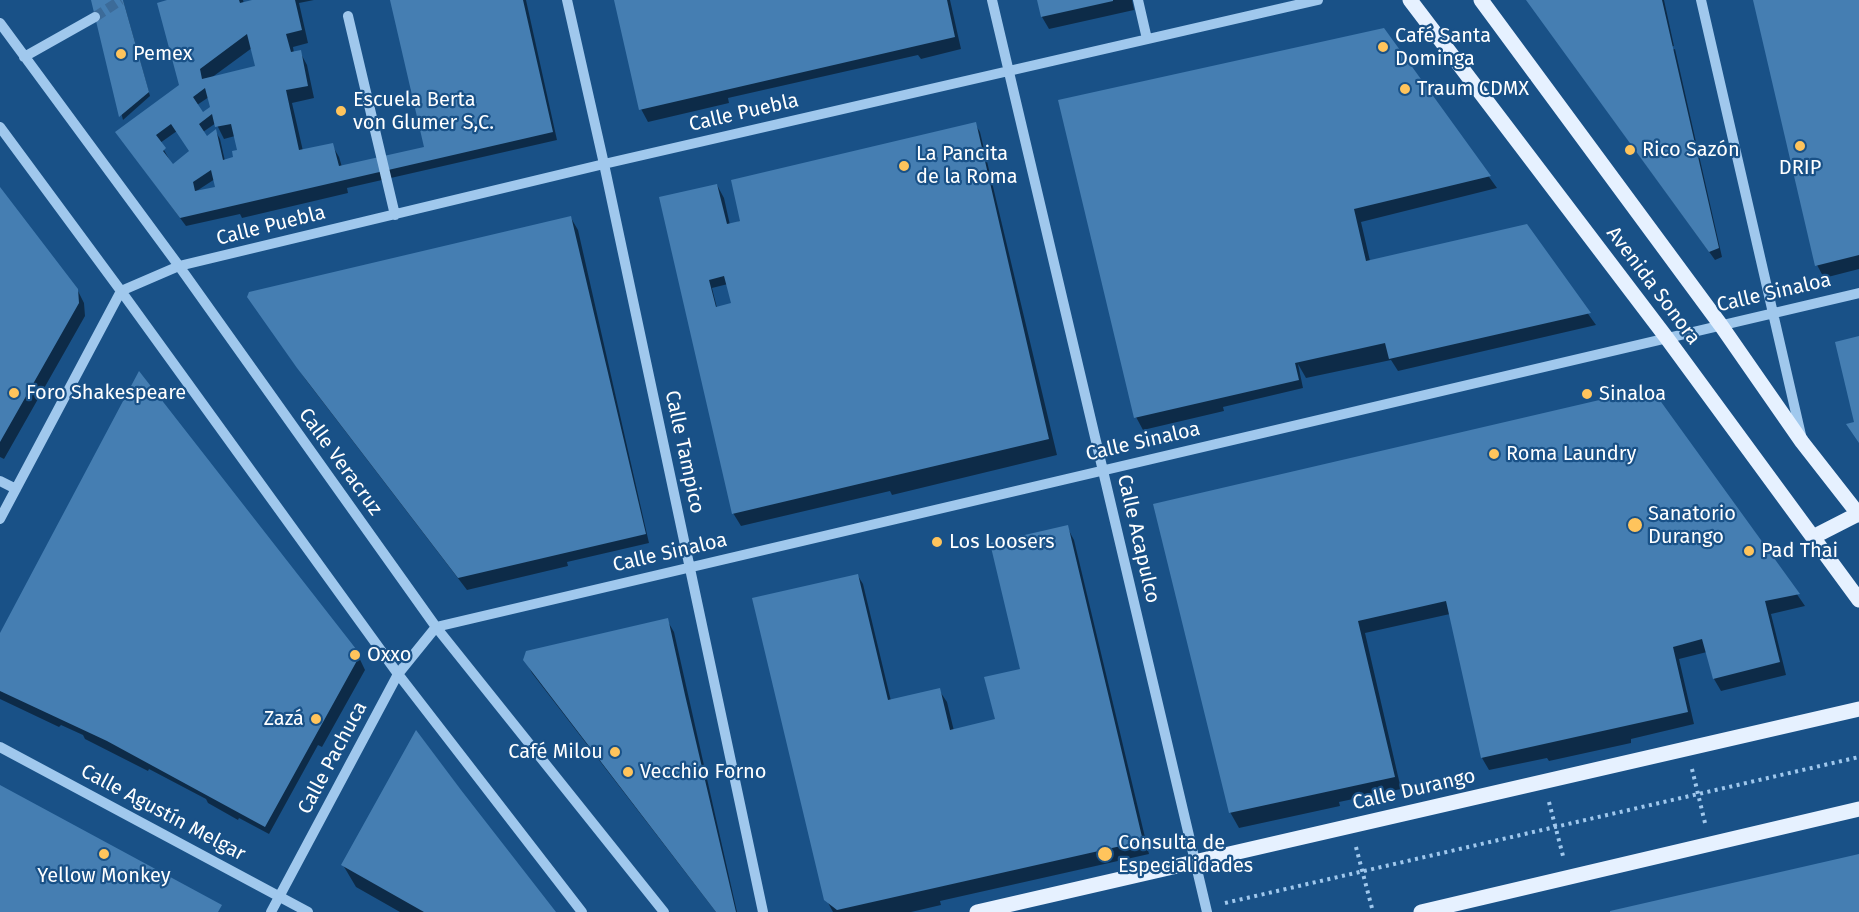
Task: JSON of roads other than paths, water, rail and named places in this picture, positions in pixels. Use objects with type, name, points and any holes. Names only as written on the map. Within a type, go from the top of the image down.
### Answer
[{"type":"main road","name":"Avenida Sonora","points":[[1410,0],[1666,337],[1859,600]]},
{"type":"main road","name":"Avenida Sonora","points":[[1481,0],[1720,324],[1802,442],[1858,515]]},
{"type":"main road","points":[[1813,537],[1858,515]]},
{"type":"main road","name":"Calle Durango","points":[[977,912],[1859,709]]},
{"type":"main road","points":[[1421,912],[1859,809]]},
{"type":"street","name":"Calle Tampico","points":[[567,0],[763,912]]},
{"type":"street","name":"Calle Acapulco","points":[[992,0],[1206,910]]},
{"type":"street","points":[[1138,0],[1147,39]]},
{"type":"street","name":"Calle Puebla","points":[[121,291],[179,267],[395,214],[1318,0]]},
{"type":"street","points":[[1701,0],[1802,442]]},
{"type":"street","points":[[348,16],[395,214]]},
{"type":"street","points":[[24,57],[95,17]]},
{"type":"street","name":"Calle Veracruz","points":[[0,23],[179,267],[436,627],[664,912]]},
{"type":"street","points":[[0,127],[398,674],[582,912]]},
{"type":"street","points":[[0,519],[121,291]]},
{"type":"street","name":"Calle Sinaloa","points":[[436,627],[1859,293]]},
{"type":"street","points":[[0,481],[16,489]]},
{"type":"street","name":"Calle Pachuca","points":[[271,912],[398,674],[436,627]]},
{"type":"street","name":"Calle Agustín Melgar","points":[[0,747],[308,912]]},
{"type":"tunnel","points":[[95,17],[121,0]]},
{"type":"place","name":"Café Santa Dominga","points":[[1383,47]]},
{"type":"place","name":"Pemex","points":[[121,54]]},
{"type":"place","name":"Traum CDMX","points":[[1405,89]]},
{"type":"place","name":"Escuela Berta von Glumer S,C.","points":[[341,111]]},
{"type":"place","name":"DRIP","points":[[1800,146]]},
{"type":"place","name":"Rico Sazón","points":[[1630,150]]},
{"type":"place","name":"La Pancita de la Roma","points":[[904,166]]},
{"type":"place","name":"Foro Shakespeare","points":[[14,393]]},
{"type":"place","name":"Sinaloa","points":[[1587,394]]},
{"type":"place","name":"Roma Laundry","points":[[1494,454]]},
{"type":"place","name":"Sanatorio Durango","points":[[1635,525]]},
{"type":"place","name":"Los Loosers","points":[[937,542]]},
{"type":"place","name":"Pad Thai","points":[[1749,551]]},
{"type":"place","name":"Oxxo","points":[[355,655]]},
{"type":"place","name":"Zazá","points":[[316,719]]},
{"type":"place","name":"Café Milou","points":[[615,752]]},
{"type":"place","name":"Vecchio Forno","points":[[628,772]]},
{"type":"place","name":"Yellow Monkey","points":[[104,854]]},
{"type":"place","name":"Consulta de Especialidades","points":[[1105,854]]}]
